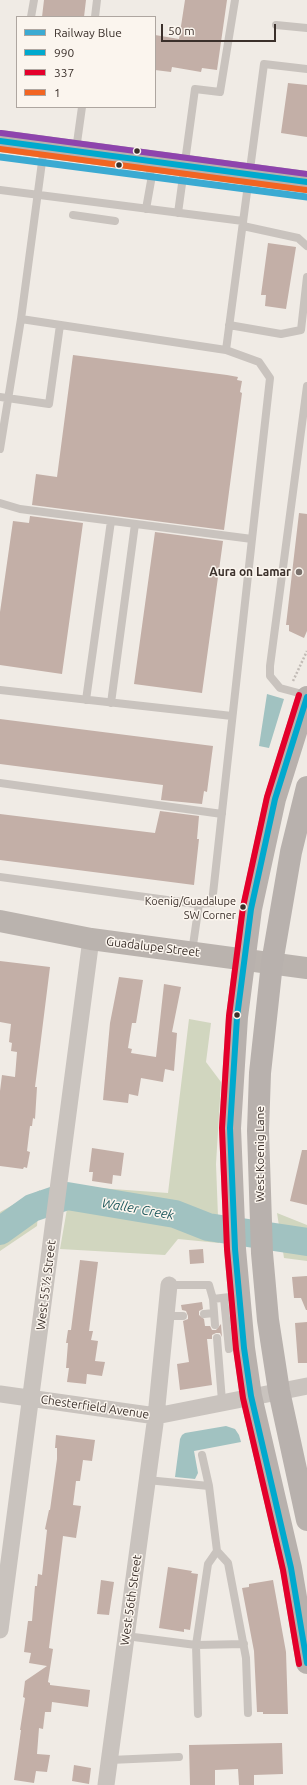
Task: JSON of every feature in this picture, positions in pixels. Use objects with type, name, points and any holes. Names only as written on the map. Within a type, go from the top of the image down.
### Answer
[{"type":"main road","points":[[0,141],[307,182]]},
{"type":"main road","points":[[307,696],[291,745],[270,820],[251,909],[243,959],[232,1074],[230,1136],[235,1249],[231,1297],[236,1349],[251,1396],[291,1568],[307,1663]]},
{"type":"main road","name":"West Koenig Lane","points":[[307,787],[290,852],[272,963],[260,1074],[258,1131],[262,1253],[268,1320],[279,1391],[307,1520]]},
{"type":"street","name":"Guadalupe Street","points":[[0,921],[91,939],[307,968]]},
{"type":"street","name":"West 55½ Street","points":[[0,1630],[32,1398],[91,939]]},
{"type":"street","name":"West 56th Street","points":[[106,1785],[156,1416],[174,1316],[169,1285]]},
{"type":"street","name":"Chesterfield Avenue","points":[[0,1394],[156,1416],[222,1401],[307,1386]]},
{"type":"lane","points":[[31,16],[34,0]]},
{"type":"lane","points":[[95,16],[98,0]]},
{"type":"lane","points":[[178,213],[186,166],[195,89],[220,92],[235,0]]},
{"type":"lane","points":[[276,25],[307,28]]},
{"type":"lane","points":[[226,350],[264,64],[307,69]]},
{"type":"lane","points":[[76,151],[82,108]]},
{"type":"lane","points":[[0,449],[4,398],[20,319],[44,147]]},
{"type":"lane","points":[[146,209],[151,181],[149,161]]},
{"type":"lane","points":[[0,190],[178,213],[243,224],[298,238],[307,246]]},
{"type":"lane","points":[[73,215],[116,221]]},
{"type":"lane","points":[[229,325],[281,334],[301,330],[307,277]]},
{"type":"lane","points":[[0,877],[199,904],[212,903],[270,378],[259,362],[226,350],[20,319]]},
{"type":"lane","points":[[4,398],[49,404],[60,325]]},
{"type":"lane","points":[[307,386],[270,666],[270,676],[280,688],[307,696]]},
{"type":"lane","points":[[0,502],[20,509],[252,539]]},
{"type":"lane","points":[[86,700],[111,521]]},
{"type":"lane","points":[[111,702],[135,524]]},
{"type":"lane","points":[[0,690],[232,716]]},
{"type":"lane","points":[[0,783],[222,814]]},
{"type":"lane","points":[[192,952],[199,904]]},
{"type":"lane","points":[[169,1285],[209,1285],[213,1299],[216,1325]]},
{"type":"lane","points":[[213,1299],[231,1297]]},
{"type":"lane","points":[[204,1314],[214,1313]]},
{"type":"lane","points":[[217,1338],[222,1401]]},
{"type":"lane","points":[[218,1351],[236,1349]]},
{"type":"lane","points":[[202,1455],[210,1486],[217,1551],[228,1563],[244,1644],[248,1713]]},
{"type":"lane","points":[[147,1480],[210,1486]]},
{"type":"lane","points":[[198,1714],[196,1645],[208,1564],[217,1551]]},
{"type":"lane","points":[[126,1636],[196,1645],[244,1644]]},
{"type":"lane","points":[[110,1760],[179,1757]]},
{"type":"green space","points":[[189,1019],[211,1023],[206,1062],[221,1082],[216,1164],[219,1243],[178,1239],[165,1255],[60,1249],[71,1186],[168,1193]]},
{"type":"green space","points":[[40,1190],[37,1226],[0,1251],[0,1212]]},
{"type":"green space","points":[[277,1213],[307,1225],[307,1261],[284,1258]]},
{"type":"water","points":[[267,694],[284,699],[269,748],[259,746]]},
{"type":"water","points":[[226,1426],[235,1429],[241,1442],[194,1451],[198,1473],[195,1479],[175,1477],[180,1439],[182,1435],[185,1433]]},
{"type":"building","points":[[44,0],[86,0],[84,16],[42,16]]},
{"type":"building","points":[[185,0],[227,0],[217,70],[202,68],[201,72],[172,67],[171,72],[156,70],[156,35],[179,39]]},
{"type":"building","points":[[288,83],[307,85],[307,137],[281,133]]},
{"type":"building","points":[[268,243],[296,247],[286,309],[265,306],[266,295],[261,295]]},
{"type":"building","points":[[73,355],[227,375],[238,377],[237,380],[242,381],[240,392],[242,393],[224,530],[32,505],[36,474],[57,477]]},
{"type":"building","name":"Aura on Lamar","points":[[299,513],[307,514],[307,631],[304,638],[289,631],[289,625],[286,625]]},
{"type":"building","points":[[30,516],[83,523],[62,674],[0,665],[0,612],[13,521],[29,523]]},
{"type":"building","points":[[155,532],[223,541],[202,693],[134,684]]},
{"type":"building","points":[[0,719],[213,746],[207,792],[204,791],[202,804],[161,800],[163,785],[0,764]]},
{"type":"building","points":[[160,811],[199,816],[197,839],[199,839],[194,885],[0,860],[0,814],[155,833]]},
{"type":"building","points":[[0,961],[50,967],[35,1087],[37,1087],[35,1119],[33,1118],[32,1126],[30,1126],[27,1151],[30,1152],[27,1168],[24,1167],[23,1169],[0,1166],[0,1091],[2,1075],[15,1077],[17,1052],[11,1051],[12,1043],[9,1042],[11,1024],[0,1022]]},
{"type":"building","points":[[119,977],[143,980],[136,1023],[132,1023],[128,1048],[132,1049],[131,1053],[156,1057],[164,984],[181,987],[172,1032],[177,1033],[174,1071],[165,1069],[163,1082],[141,1078],[138,1096],[129,1094],[128,1103],[103,1100],[110,1023]]},
{"type":"building","points":[[92,1148],[124,1153],[121,1176],[113,1175],[112,1184],[92,1181],[93,1172],[89,1172]]},
{"type":"building","points":[[302,1150],[307,1150],[307,1205],[290,1201]]},
{"type":"building","points":[[203,1249],[204,1263],[190,1264],[189,1250]]},
{"type":"building","points":[[80,1260],[98,1262],[89,1331],[93,1331],[91,1340],[98,1341],[95,1361],[105,1362],[102,1376],[87,1374],[86,1384],[67,1382],[69,1368],[66,1368],[68,1343],[66,1343],[68,1330],[71,1330]]},
{"type":"building","points":[[307,1276],[306,1310],[301,1298],[294,1298],[292,1277]]},
{"type":"building","points":[[202,1302],[203,1309],[199,1311],[199,1315],[204,1319],[205,1326],[210,1326],[212,1330],[216,1330],[221,1324],[222,1337],[220,1333],[216,1333],[212,1335],[212,1339],[207,1339],[212,1385],[180,1390],[177,1364],[189,1362],[183,1321],[188,1319],[188,1316],[186,1311],[182,1310],[181,1305]]},
{"type":"building","points":[[307,1322],[307,1363],[298,1363],[295,1323]]},
{"type":"building","points":[[56,1435],[95,1440],[92,1461],[83,1460],[80,1481],[76,1481],[73,1505],[81,1506],[76,1538],[63,1536],[49,1648],[53,1649],[48,1682],[50,1685],[90,1690],[88,1707],[52,1702],[51,1712],[45,1712],[43,1729],[39,1728],[37,1754],[50,1755],[47,1772],[36,1771],[34,1783],[14,1780],[25,1698],[23,1697],[25,1681],[47,1666],[29,1663],[31,1653],[24,1652],[28,1621],[32,1621],[35,1586],[37,1586],[38,1574],[42,1575],[47,1530],[45,1529],[50,1510],[57,1459],[57,1448],[55,1448]]},
{"type":"building","points":[[168,1567],[192,1571],[191,1573],[198,1574],[190,1630],[184,1629],[184,1632],[159,1628]]},
{"type":"building","points":[[101,1580],[114,1582],[109,1615],[97,1614]]},
{"type":"building","points":[[273,1580],[286,1652],[288,1714],[263,1714],[263,1712],[257,1712],[254,1651],[242,1588],[249,1587],[249,1584]]},
{"type":"building","points":[[282,1743],[283,1774],[254,1775],[254,1785],[239,1785],[238,1769],[215,1770],[215,1785],[190,1785],[189,1745]]},
{"type":"building","points":[[74,1765],[91,1768],[89,1784],[72,1781]]},
{"type":"waterway","name":"Waller Creek","points":[[0,1231],[32,1208],[67,1196],[175,1214],[208,1227],[307,1242]]},
{"type":"rail line","name":"Blue","points":[[0,157],[307,197]]},
{"type":"transit line","points":[[1,133],[307,174]]},
{"type":"transit line","name":"990","points":[[0,141],[307,182]]},
{"type":"transit line","name":"1","points":[[0,149],[306,190]]},
{"type":"transit line","name":"337","points":[[299,695],[267,797],[243,907],[229,1016],[222,1128],[227,1249],[236,1349],[243,1398],[283,1570],[299,1664]]},
{"type":"transit line","name":"990","points":[[307,697],[275,799],[251,909],[237,1017],[230,1128],[235,1249],[244,1348],[251,1396],[291,1568],[307,1663]]},
{"type":"place","name":"Aura on Lamar","points":[[299,572]]},
{"type":"place","name":"Koenig/Guadalupe SW Corner","points":[[243,907]]}]
